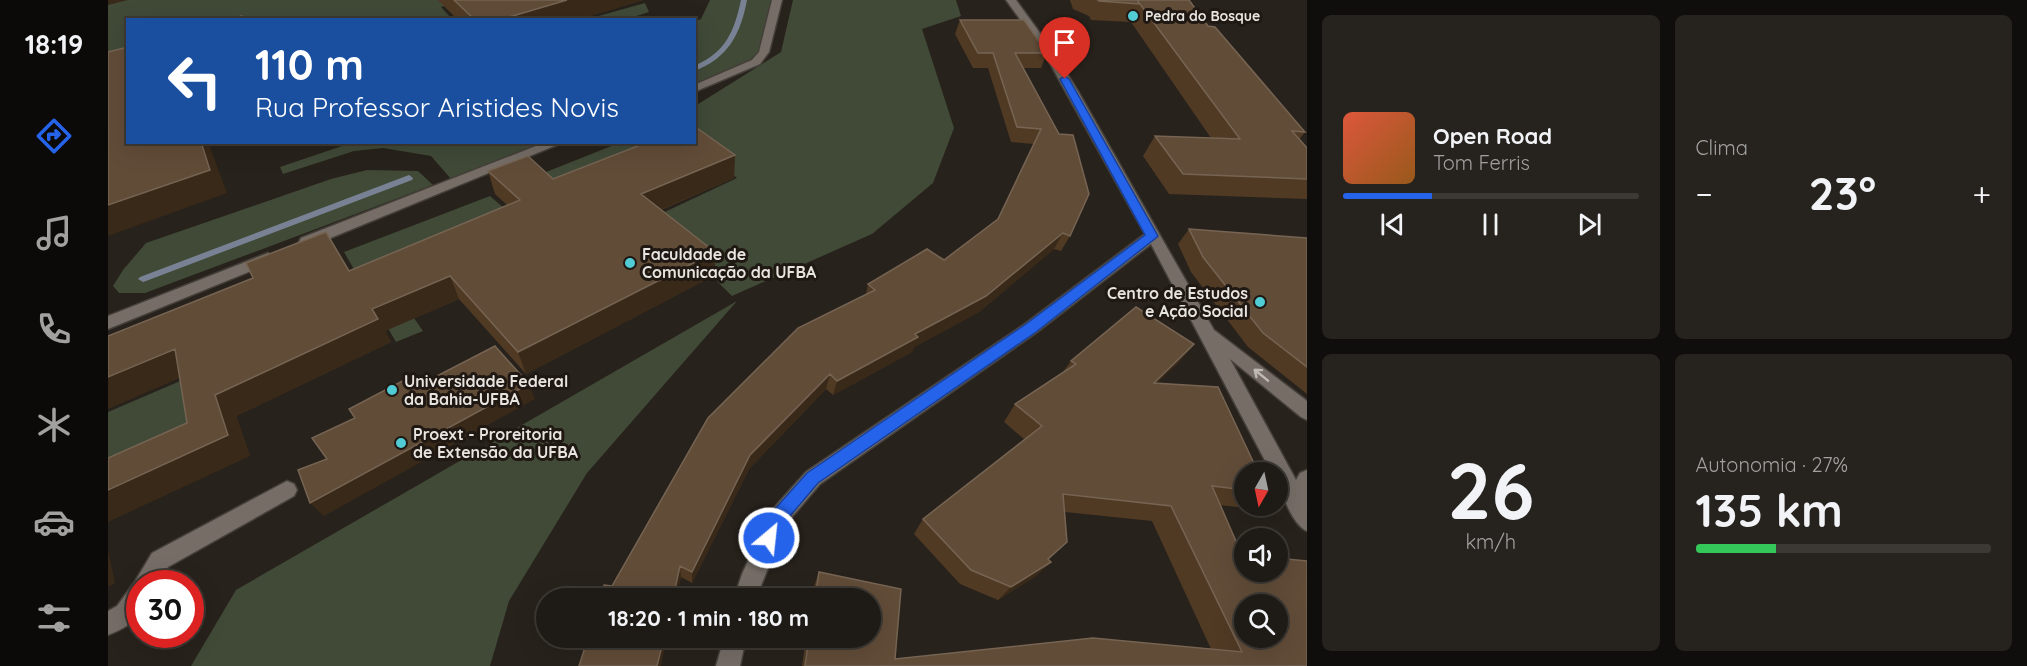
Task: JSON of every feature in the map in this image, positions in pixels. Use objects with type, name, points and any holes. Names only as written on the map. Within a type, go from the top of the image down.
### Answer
[{"type":"street","points":[[696,87],[756,62],[764,52],[777,0]]},
{"type":"street","points":[[1011,0],[1058,68],[1208,332],[1307,521]]},
{"type":"street","points":[[108,323],[553,144]]},
{"type":"street","points":[[748,588],[779,517],[813,478],[1022,334],[1152,236]]},
{"type":"street","points":[[1208,332],[1307,412]]},
{"type":"street","points":[[1295,501],[1307,479]]},
{"type":"street","points":[[154,570],[160,560],[287,490]]},
{"type":"street","points":[[108,624],[126,613]]},
{"type":"street","points":[[728,666],[732,648]]},
{"type":"green space","points":[[114,0],[469,0],[441,7],[451,18],[126,18],[126,72],[108,77],[108,3]]},
{"type":"green space","points":[[710,0],[777,0],[768,40],[756,62],[696,89],[696,21],[701,19]]},
{"type":"green space","points":[[793,0],[956,0],[961,16],[922,29],[954,128],[933,183],[872,234],[732,296],[652,218],[737,178],[694,145],[559,198],[536,176],[616,144],[696,144],[696,105],[781,52]]},
{"type":"green space","points":[[645,3],[649,12],[630,18],[592,18]]},
{"type":"green space","points":[[348,144],[550,144],[451,179],[431,156],[383,148],[354,151],[283,174],[280,167]]},
{"type":"green space","points":[[367,170],[418,171],[433,185],[145,293],[119,293],[113,286],[123,270],[146,243],[331,179]]},
{"type":"green space","points":[[490,196],[521,223],[389,282],[423,331],[396,342],[344,252]]},
{"type":"green space","points":[[737,301],[587,473],[509,601],[490,666],[191,666],[202,648],[204,648],[204,644],[236,590]]},
{"type":"green space","points":[[311,325],[201,408],[207,441],[108,488],[108,412]]},
{"type":"building","points":[[454,0],[567,0],[506,18],[473,18]]},
{"type":"building","points":[[1137,0],[1139,4],[1099,1]]},
{"type":"building","points":[[1137,0],[1189,0],[1208,26],[1215,27],[1305,132],[1292,131],[1307,148],[1307,179],[1183,174],[1155,136],[1240,139]]},
{"type":"building","points":[[960,20],[1024,20],[1047,53],[1015,53],[1059,134],[1073,135],[1089,194],[1070,236],[1063,233],[986,296],[915,334],[918,337],[837,381],[830,374],[750,455],[692,572],[680,566],[675,588],[603,588],[604,585],[612,586],[708,418],[798,328],[875,290],[868,284],[927,249],[944,260],[998,219],[1041,129],[1017,127],[993,53],[978,53]]},
{"type":"building","points":[[126,48],[126,144],[202,144],[210,170],[108,205],[108,52]]},
{"type":"building","points":[[696,127],[735,155],[641,194],[715,252],[518,352],[450,276],[372,309],[378,319],[215,395],[228,435],[108,490],[108,458],[187,423],[175,349],[108,377],[108,336],[253,278],[246,263],[326,232],[349,271],[520,200],[488,171],[528,156],[553,179],[643,144],[696,144]]},
{"type":"building","name":"Centro de Estudos e Ação Social","points":[[1189,229],[1307,238],[1307,367],[1263,333],[1203,257]]},
{"type":"building","points":[[1136,307],[1194,344],[1154,383],[1218,387],[1253,462],[1234,462],[1234,489],[1212,486],[1234,537],[1234,582],[1288,582],[1288,559],[1307,561],[1307,666],[805,666],[808,648],[881,648],[881,588],[817,588],[819,572],[901,589],[895,659],[1093,638],[1242,652],[1240,648],[1288,648],[1288,594],[1234,594],[1234,636],[1171,506],[1063,494],[1067,542],[1048,559],[1051,562],[1011,587],[971,570],[923,519],[1042,426],[1015,404],[1076,364],[1071,361]]},
{"type":"building","name":"Proext - Proreitoria de Extensão da UFBA","points":[[495,346],[529,384],[310,503],[298,470],[327,459],[312,438],[355,418],[349,409],[408,378],[412,389]]},
{"type":"building","points":[[585,648],[662,648],[657,666],[579,666]]},
{"type":"waterway","points":[[696,68],[715,58],[730,42],[735,33],[744,0]]},
{"type":"waterway","points":[[143,279],[409,178]]},
{"type":"place","name":"Pedra do Bosque","points":[[1133,16]]},
{"type":"place","name":"Faculdade de Comunicação da UFBA","points":[[630,263]]},
{"type":"place","name":"Centro de Estudos e Ação Social","points":[[1260,302]]},
{"type":"place","name":"Universidade Federal da Bahia-UFBA","points":[[392,390]]},
{"type":"place","name":"Proext - Proreitoria de Extensão da UFBA","points":[[401,443]]},
{"type":"route","points":[[769,538],[779,517],[813,478],[1031,328],[1152,236],[1065,79]]}]
